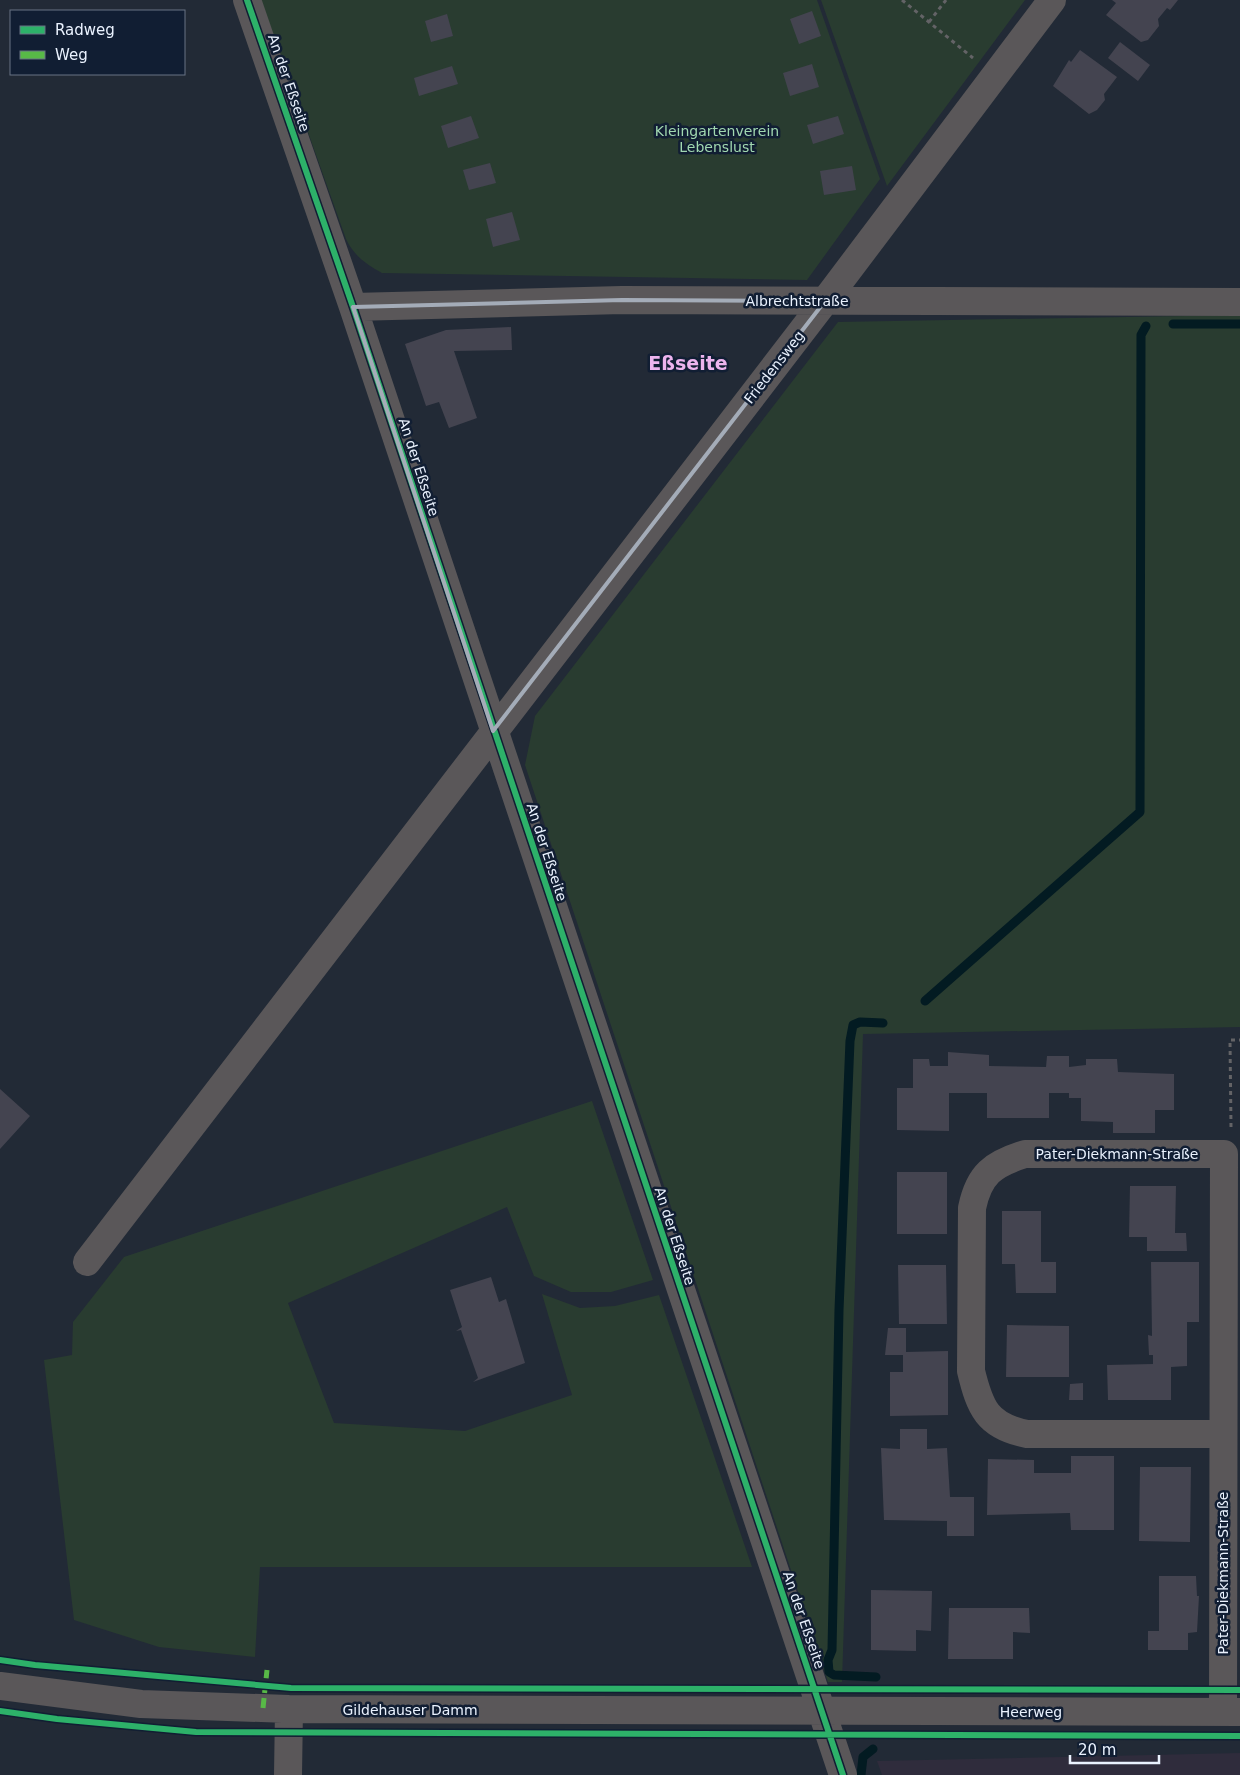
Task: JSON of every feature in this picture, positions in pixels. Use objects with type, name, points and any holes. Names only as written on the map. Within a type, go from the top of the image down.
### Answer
[{"type":"street","name":"An der Eßseite","points":[[247,0],[353,307],[843,1775]]},
{"type":"street","name":"Friedensweg","points":[[87,1262],[825,301],[1052,0]]},
{"type":"street","name":"Albrechtstraße","points":[[353,307],[622,300],[1240,302]]},
{"type":"street","name":"Pater-Diekmann-Straße","points":[[1223,1434],[1027,1434],[1006,1430],[989,1416],[977,1397],[971,1371],[972,1208],[975,1191],[986,1174],[1003,1161],[1024,1154],[1224,1154],[1223,1434],[1232,1712]]},
{"type":"street","name":"Gildehauser Damm","points":[[0,1686],[141,1704],[289,1709],[822,1711]]},
{"type":"street","points":[[288,1775],[289,1709]]},
{"type":"street","name":"Heerweg","points":[[822,1711],[1232,1712]]},
{"type":"path","points":[[902,0],[995,75]]},
{"type":"path","points":[[929,22],[946,0]]},
{"type":"path","points":[[1224,1154],[1231,1135],[1230,1040],[1240,1040]]},
{"type":"highlighted area","points":[[622,300],[825,301],[493,731],[353,307]]},
{"type":"shaded area","points":[[1240,1753],[1240,1775],[882,1775],[877,1761]]},
{"type":"green space","name":"Kleingartenverein Lebenslust","points":[[261,0],[817,0],[880,179],[807,280],[382,273],[361,259],[346,239]]},
{"type":"green space","points":[[821,0],[1025,0],[887,186]]},
{"type":"green space","points":[[1240,315],[1240,1027],[863,1034],[842,1682],[828,1682],[525,765],[535,716],[838,322]]},
{"type":"green space","points":[[592,1101],[653,1280],[611,1292],[571,1292],[534,1276],[507,1207],[288,1303],[334,1423],[465,1431],[572,1395],[542,1294],[580,1308],[615,1306],[659,1295],[752,1567],[260,1567],[255,1657],[159,1647],[74,1620],[44,1360],[72,1355],[73,1322],[124,1257]]},
{"type":"building","points":[[1112,0],[1178,0],[1170,10],[1167,8],[1158,19],[1159,26],[1148,40],[1141,42],[1106,15],[1116,3]]},
{"type":"building","points":[[812,11],[821,36],[799,44],[790,19]]},
{"type":"building","points":[[447,14],[453,36],[431,42],[425,21]]},
{"type":"building","points":[[1120,42],[1150,65],[1138,81],[1108,58]]},
{"type":"building","points":[[1080,50],[1117,77],[1104,94],[1105,100],[1097,110],[1089,114],[1053,86],[1069,60],[1071,62]]},
{"type":"building","points":[[812,64],[819,87],[790,96],[783,73]]},
{"type":"building","points":[[452,66],[458,84],[419,96],[414,78]]},
{"type":"building","points":[[471,116],[479,138],[448,148],[441,126]]},
{"type":"building","points":[[838,116],[844,134],[813,144],[807,125]]},
{"type":"building","points":[[490,163],[496,183],[469,190],[463,170]]},
{"type":"building","points":[[852,166],[856,190],[824,195],[820,171]]},
{"type":"building","points":[[512,212],[520,240],[493,247],[486,219]]},
{"type":"building","points":[[511,327],[512,350],[454,351],[477,418],[449,428],[439,402],[426,406],[405,344],[446,330]]},
{"type":"building","points":[[948,1052],[989,1055],[989,1066],[1046,1067],[1047,1056],[1069,1056],[1069,1067],[1086,1065],[1086,1059],[1117,1059],[1118,1072],[1174,1074],[1174,1110],[1155,1110],[1155,1133],[1113,1133],[1113,1122],[1081,1121],[1081,1098],[1069,1098],[1069,1093],[1049,1093],[1049,1118],[987,1118],[987,1093],[949,1093],[949,1131],[897,1130],[897,1088],[913,1088],[913,1059],[929,1059],[930,1066],[948,1066]]},
{"type":"building","points":[[0,1089],[30,1116],[0,1149]]},
{"type":"building","points":[[897,1172],[947,1172],[947,1234],[897,1234]]},
{"type":"building","points":[[1130,1186],[1176,1186],[1175,1233],[1186,1233],[1187,1251],[1147,1251],[1147,1237],[1129,1237]]},
{"type":"building","points":[[1002,1211],[1041,1211],[1041,1262],[1056,1262],[1056,1293],[1016,1293],[1015,1264],[1002,1264]]},
{"type":"building","points":[[1151,1262],[1199,1262],[1199,1322],[1187,1322],[1187,1366],[1171,1367],[1171,1400],[1108,1400],[1107,1365],[1153,1364],[1153,1355],[1149,1355],[1148,1335],[1152,1336]]},
{"type":"building","points":[[898,1265],[946,1265],[947,1324],[899,1324]]},
{"type":"building","points":[[491,1277],[499,1302],[506,1299],[525,1363],[473,1382],[478,1378],[461,1330],[456,1331],[462,1327],[450,1290]]},
{"type":"building","points":[[1007,1325],[1069,1326],[1069,1377],[1006,1377]]},
{"type":"building","points":[[888,1328],[906,1328],[906,1352],[948,1351],[948,1415],[890,1416],[890,1372],[903,1372],[903,1355],[885,1355]]},
{"type":"building","points":[[1083,1383],[1083,1400],[1069,1400],[1070,1384]]},
{"type":"building","points":[[900,1429],[927,1429],[927,1449],[947,1448],[950,1497],[974,1497],[974,1536],[947,1536],[947,1521],[884,1520],[881,1448],[900,1449]]},
{"type":"building","points":[[1071,1456],[1114,1456],[1114,1530],[1071,1530],[1070,1513],[987,1515],[988,1459],[1034,1460],[1034,1473],[1071,1473]]},
{"type":"building","points":[[1140,1467],[1191,1467],[1190,1542],[1139,1541]]},
{"type":"building","points":[[1159,1576],[1196,1576],[1197,1596],[1199,1596],[1197,1632],[1188,1633],[1188,1650],[1148,1650],[1148,1631],[1159,1631]]},
{"type":"building","points":[[871,1590],[932,1591],[931,1631],[916,1630],[916,1651],[871,1650]]},
{"type":"building","points":[[949,1608],[1029,1608],[1030,1633],[1013,1632],[1013,1659],[948,1659]]},
{"type":"waterway","points":[[1173,324],[1240,324]]},
{"type":"waterway","points":[[925,1001],[1140,812],[1141,335],[1146,326]]},
{"type":"waterway","points":[[876,1677],[834,1675],[829,1672],[828,1660],[832,1650],[839,1310],[850,1041],[853,1025],[860,1022],[883,1023]]},
{"type":"waterway","points":[[861,1775],[863,1757],[873,1749]]},
{"type":"marked path","points":[[263,1708],[267,1670]]},
{"type":"cycle path","points":[[247,0],[353,307],[843,1775]]},
{"type":"cycle path","points":[[0,1660],[35,1665],[291,1688],[1240,1690]]},
{"type":"cycle path","points":[[0,1711],[57,1719],[196,1732],[1240,1736]]},
{"type":"district","name":"Eßseite","points":[[688,363]]}]
